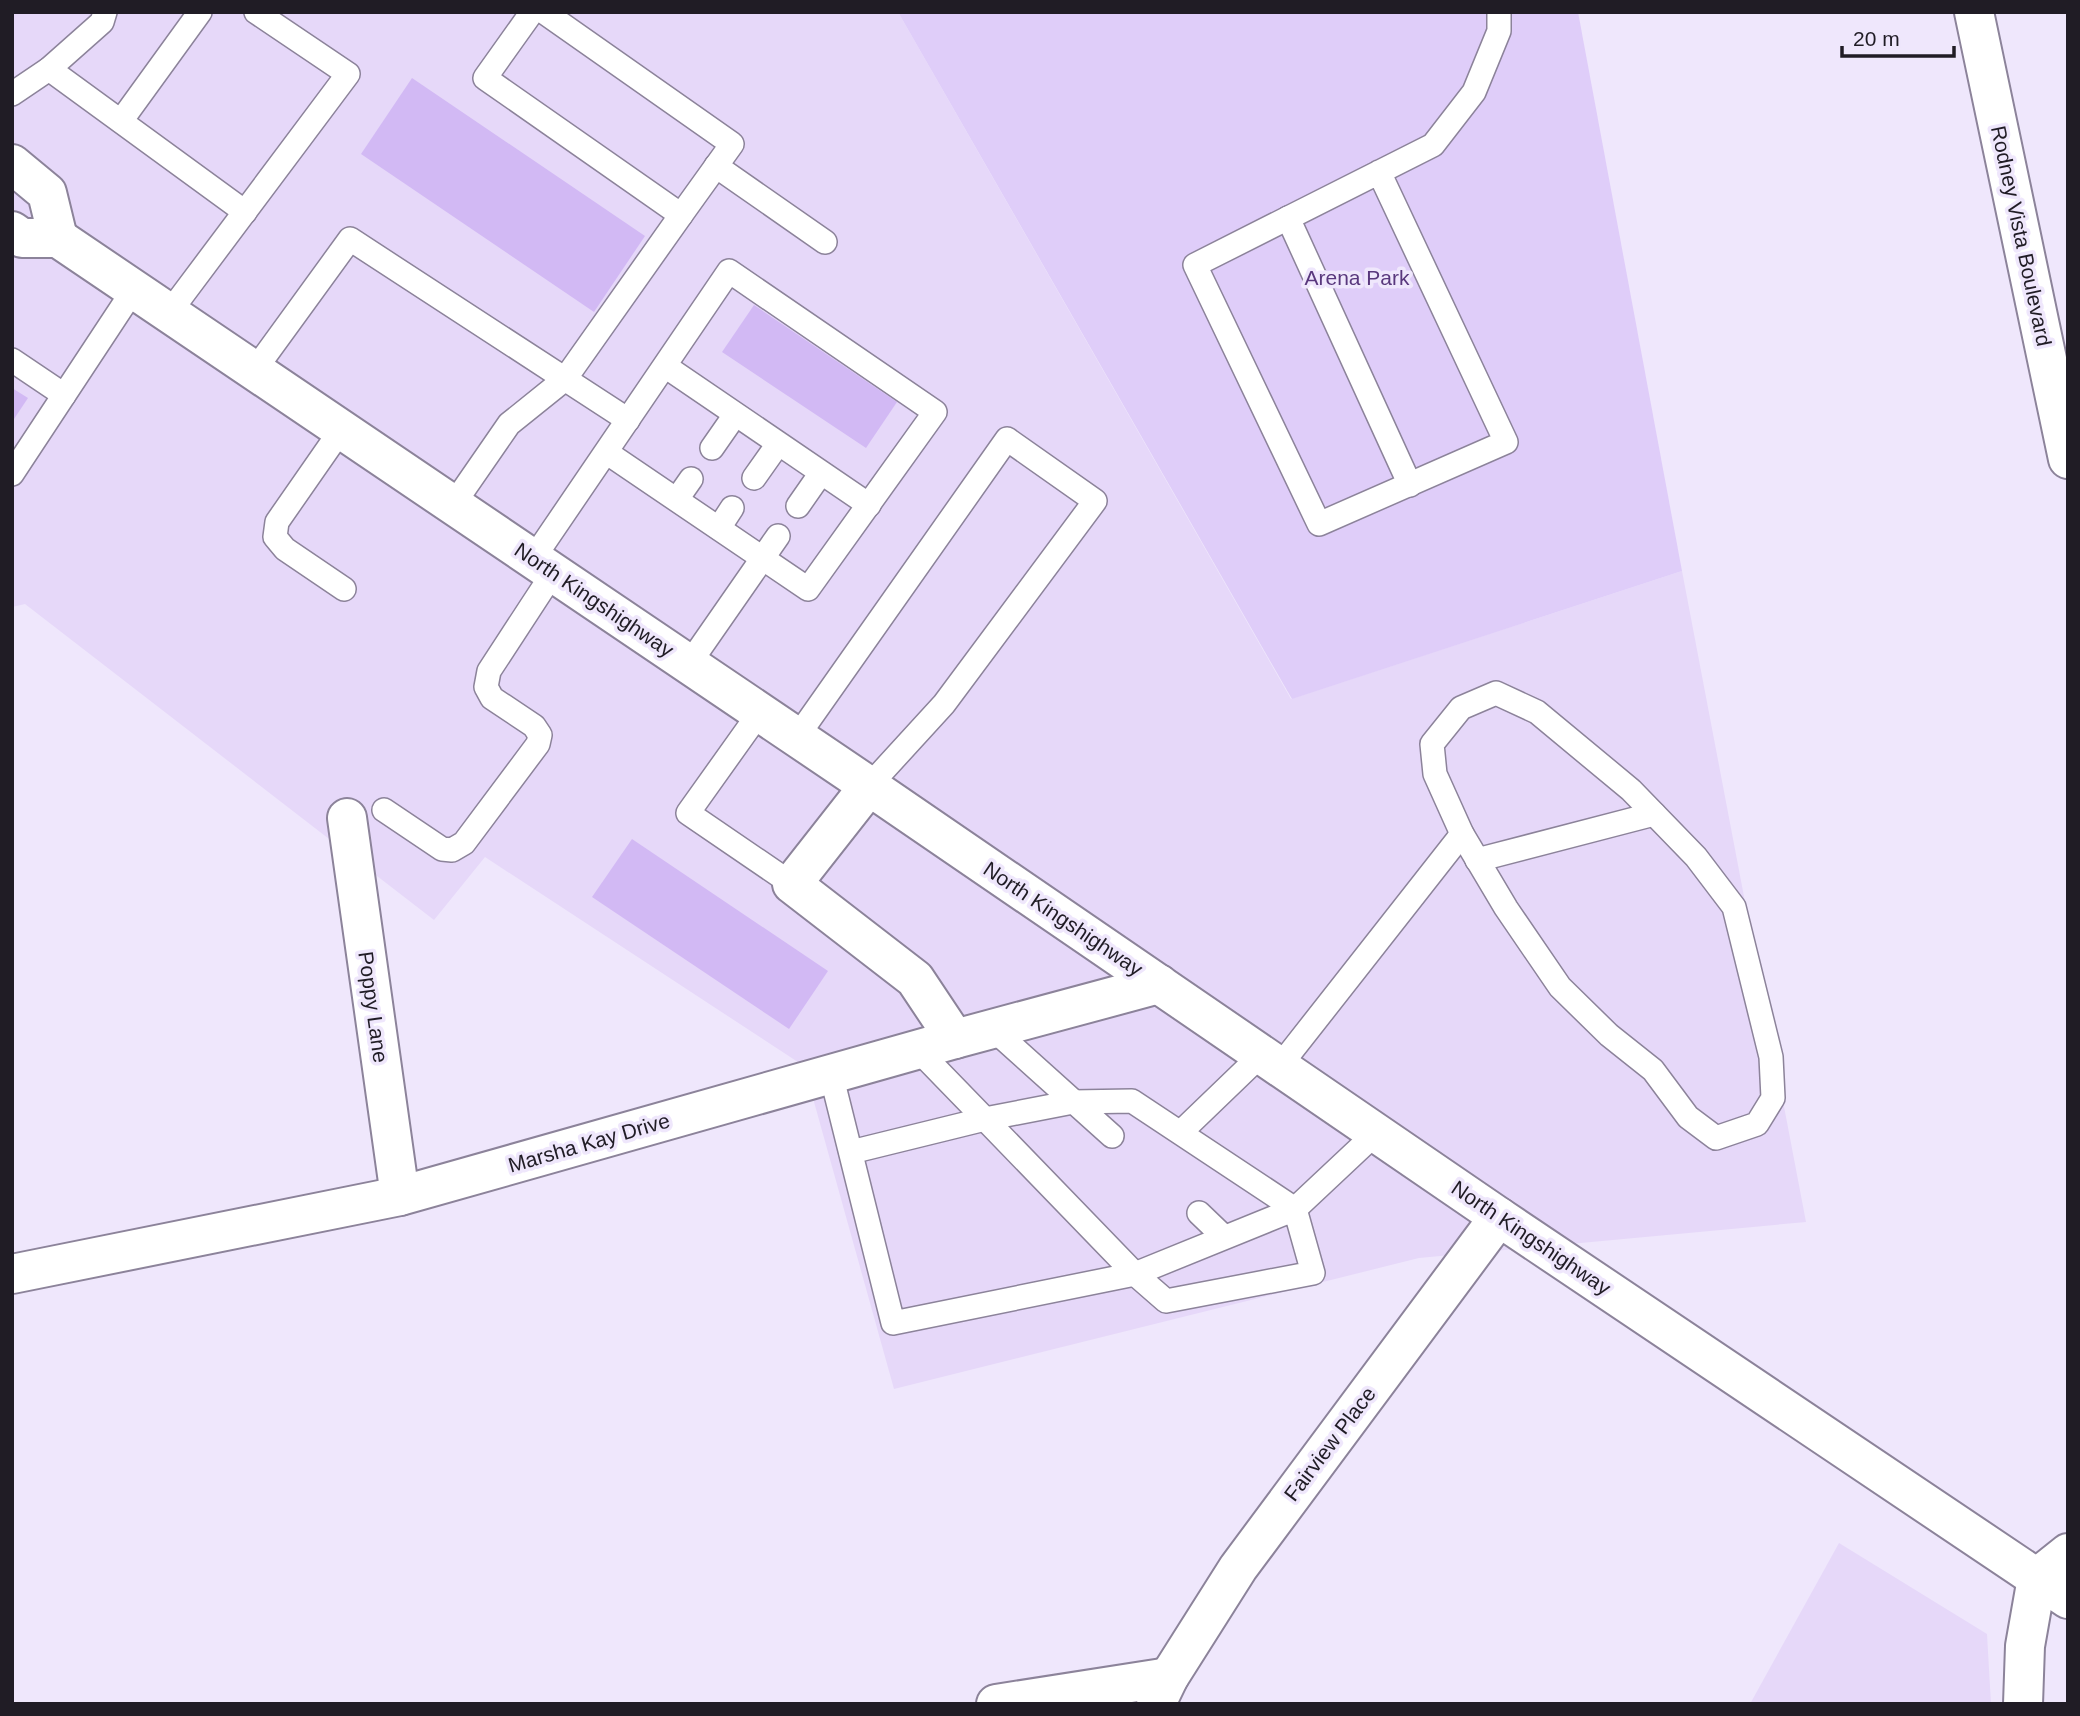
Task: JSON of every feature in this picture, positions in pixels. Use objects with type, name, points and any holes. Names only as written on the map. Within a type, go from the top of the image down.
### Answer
[{"type":"street","name":"Rodney Vista Boulevard","points":[[1974,12],[2068,459]]},
{"type":"street","points":[[12,164],[47,193],[58,238],[22,238],[12,231]]},
{"type":"street","name":"North Kingshighway","points":[[58,238],[797,737],[1499,1217],[2068,1600]]},
{"type":"street","points":[[869,786],[792,884],[915,979],[955,1039]]},
{"type":"street","name":"Poppy Lane","points":[[347,818],[400,1196]]},
{"type":"street","name":"Marsha Kay Drive","points":[[12,1274],[400,1196],[1158,984]]},
{"type":"street","name":"Fairview Place","points":[[996,1704],[1033,1696],[1162,1690],[1238,1568],[1499,1217]]},
{"type":"street","points":[[2023,1704],[2025,1646],[2037,1578],[2068,1553]]},
{"type":"lane","points":[[12,93],[48,69],[102,22],[105,12]]},
{"type":"lane","points":[[121,121],[200,12]]},
{"type":"lane","points":[[169,313],[348,74],[256,12]]},
{"type":"lane","points":[[532,12],[485,78],[681,215]]},
{"type":"lane","points":[[453,505],[509,424],[565,379],[732,144],[544,12]]},
{"type":"lane","points":[[1379,172],[1506,442],[1319,524],[1195,265],[1379,172],[1433,145],[1474,92],[1499,31],[1499,12]]},
{"type":"lane","points":[[48,69],[245,212]]},
{"type":"lane","points":[[716,166],[825,242]]},
{"type":"lane","points":[[1288,218],[1410,485]]},
{"type":"lane","points":[[254,371],[350,239],[628,420]]},
{"type":"lane","points":[[384,810],[442,849],[452,850],[464,843],[538,744],[540,736],[534,726],[492,698],[486,687],[489,671],[606,452],[729,271],[935,412],[808,589],[606,452]]},
{"type":"lane","points":[[12,474],[134,289]]},
{"type":"lane","points":[[12,360],[64,395]]},
{"type":"lane","points":[[665,366],[869,505]]},
{"type":"lane","points":[[712,448],[735,415]]},
{"type":"lane","points":[[341,430],[277,522],[275,537],[285,549],[344,589]]},
{"type":"lane","points":[[797,737],[1007,439],[1095,500],[944,704],[869,786]]},
{"type":"lane","points":[[754,478],[778,443]]},
{"type":"lane","points":[[798,506],[821,473]]},
{"type":"lane","points":[[677,499],[691,479]]},
{"type":"lane","points":[[719,528],[732,508]]},
{"type":"lane","points":[[689,664],[778,536]]},
{"type":"lane","points":[[1496,693],[1537,712],[1631,790],[1654,814],[1696,857],[1734,907],[1771,1058],[1773,1098],[1757,1124],[1716,1138],[1688,1117],[1653,1070],[1609,1035],[1560,987],[1506,908],[1462,834],[1435,775],[1432,744],[1461,708],[1496,693]]},
{"type":"lane","points":[[760,712],[688,813],[792,884]]},
{"type":"lane","points":[[1477,860],[1654,814]]},
{"type":"lane","points":[[1181,1132],[1270,1061],[1462,834]]},
{"type":"lane","points":[[994,1030],[1112,1136]]},
{"type":"lane","points":[[851,1152],[985,1119],[1073,1102],[1132,1101],[1295,1209],[1313,1273],[1166,1301],[1135,1274],[985,1119],[918,1051]]},
{"type":"lane","points":[[831,1074],[893,1323],[1135,1274],[1295,1209],[1376,1133]]},
{"type":"lane","points":[[1199,1213],[1224,1237]]},
{"type":"shaded area","points":[[12,12],[898,12],[1291,699],[1682,571],[1806,1222],[1419,1258],[894,1389],[804,1066],[485,857],[434,920],[25,604],[12,607]]},
{"type":"shaded area","points":[[1839,1543],[1987,1634],[1991,1704],[1750,1704]]},
{"type":"green space","name":"Arena Park","points":[[898,12],[1578,12],[1682,571],[1292,699]]},
{"type":"building","points":[[412,78],[645,236],[594,312],[361,154]]},
{"type":"building","points":[[754,305],[897,402],[866,448],[722,352]]},
{"type":"building","points":[[12,388],[28,398],[12,422]]},
{"type":"building","points":[[632,839],[828,971],[789,1029],[592,897]]}]
